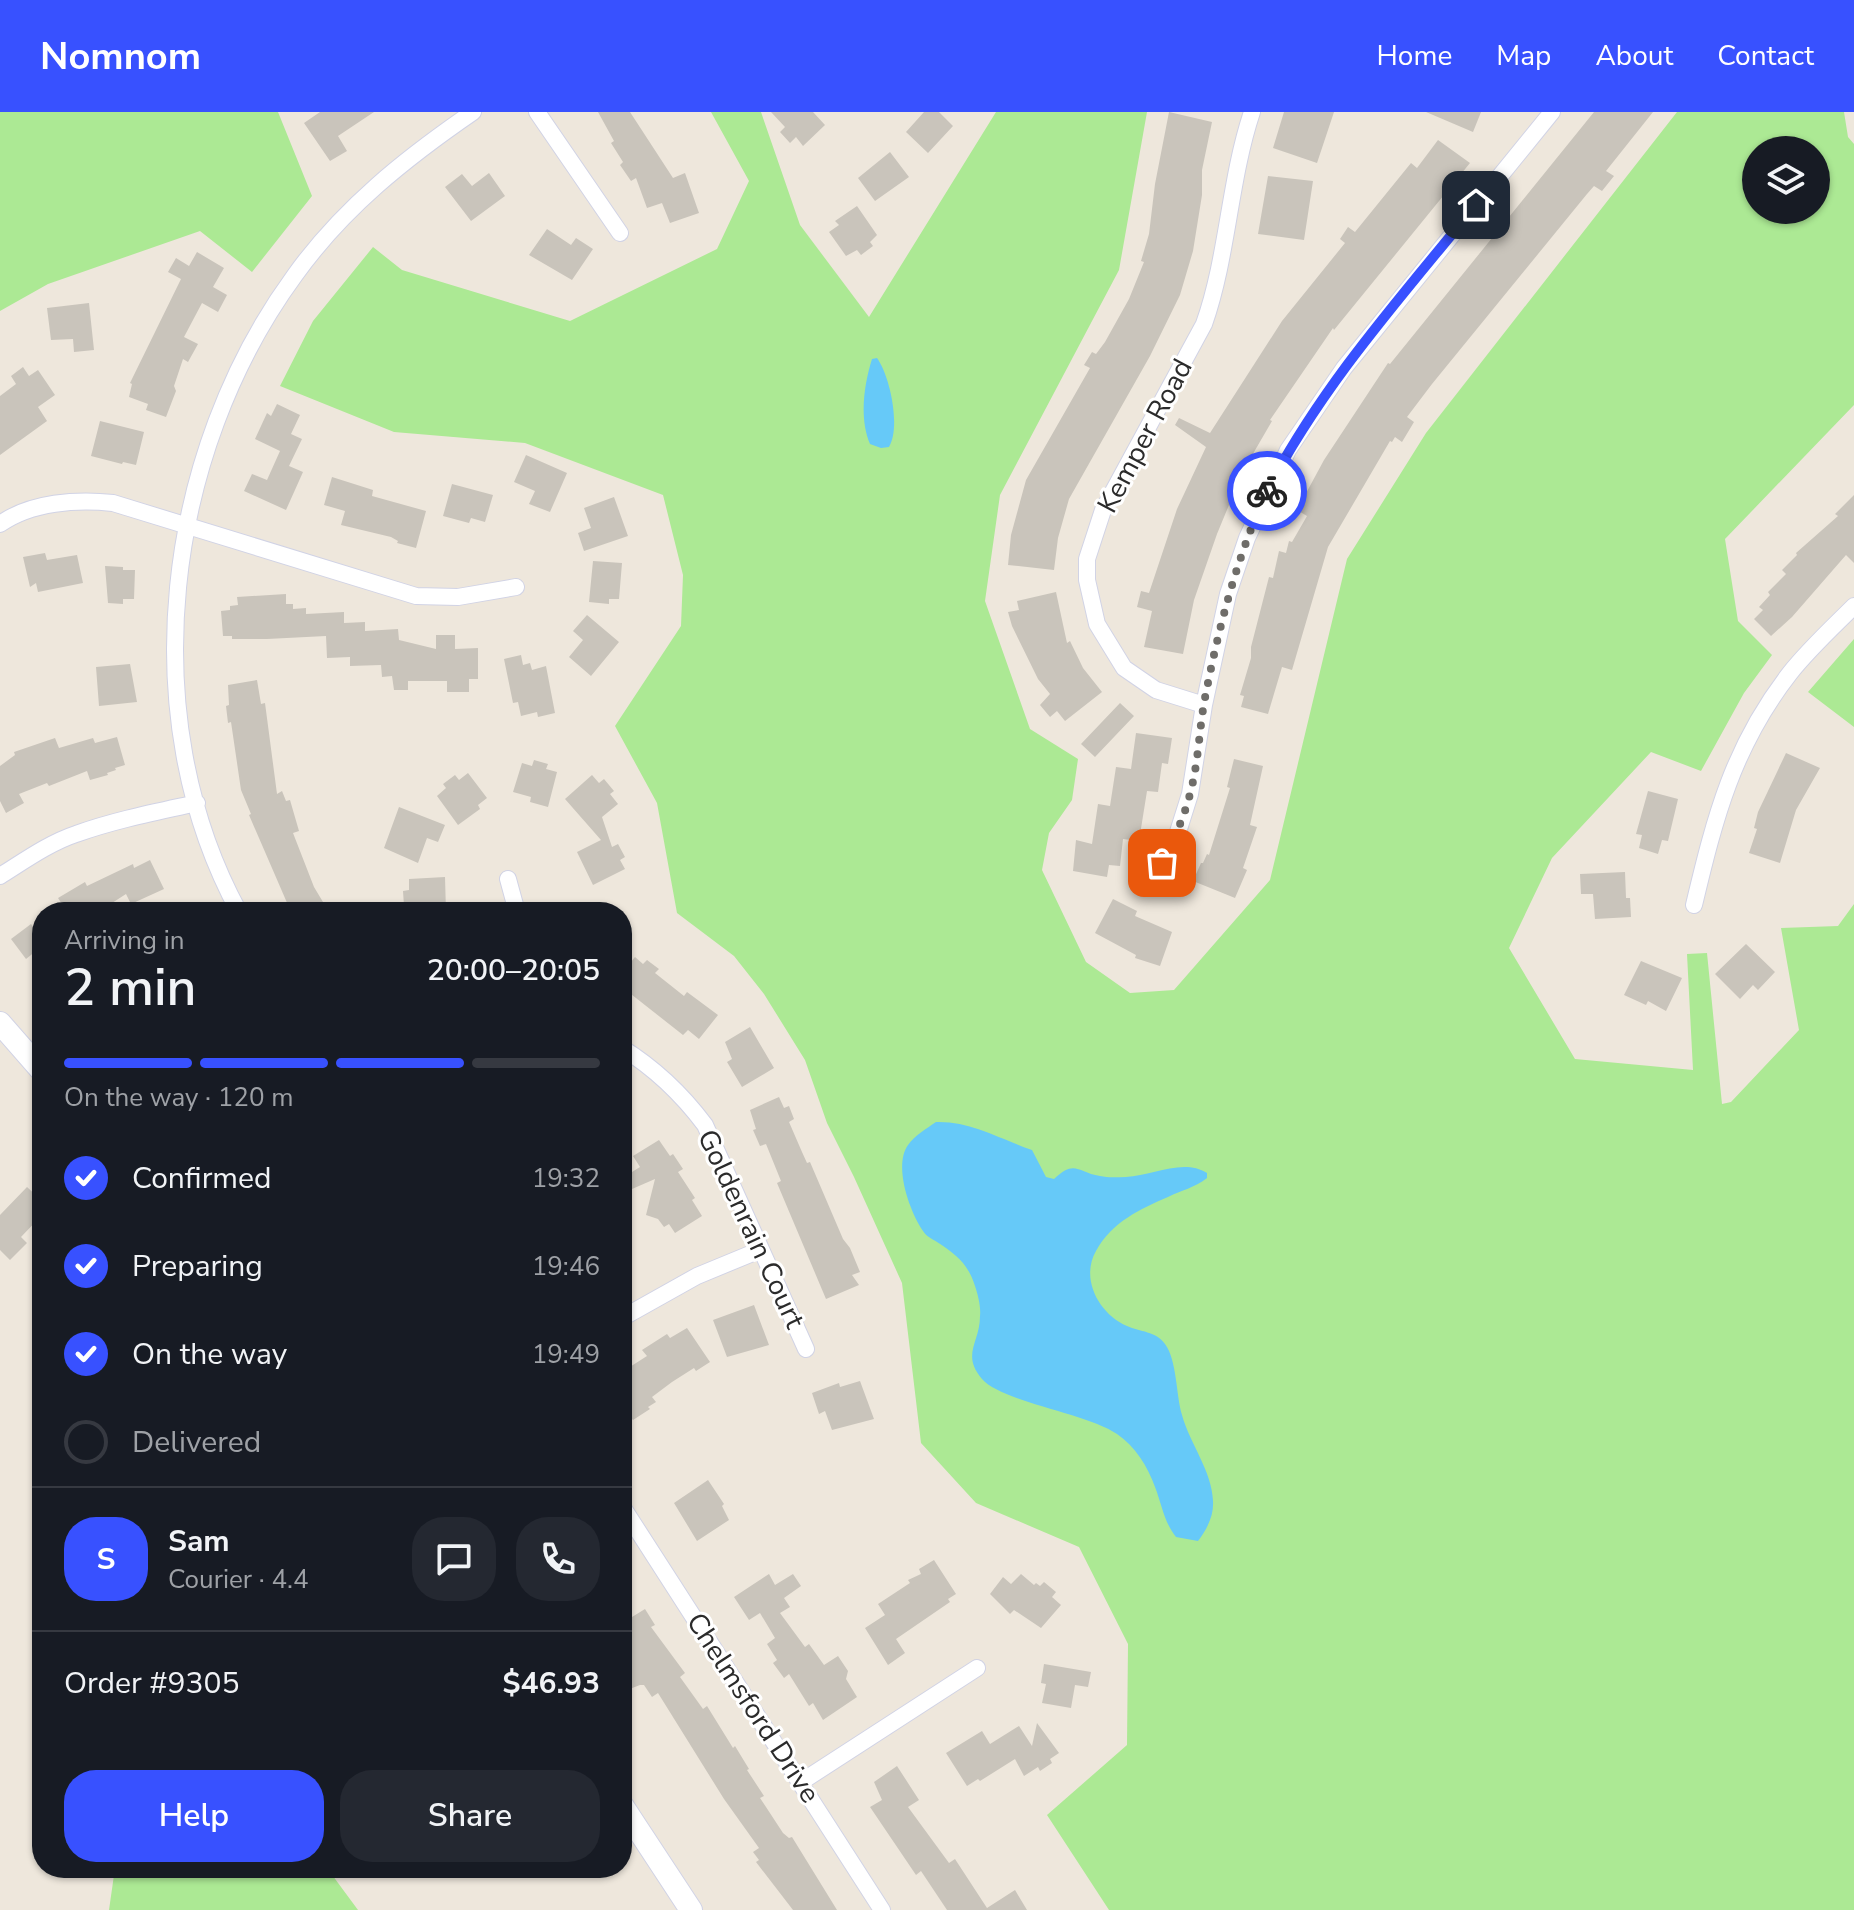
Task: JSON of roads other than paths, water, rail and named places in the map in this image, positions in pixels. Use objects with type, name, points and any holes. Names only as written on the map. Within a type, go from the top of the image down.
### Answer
[{"type":"street","points":[[235,902],[211,849],[184,746],[175,633],[178,577],[205,452],[228,393],[257,333],[295,274],[341,219],[374,187],[416,151],[473,112]]},
{"type":"street","points":[[537,112],[620,233]]},
{"type":"street","name":"Kemper Road","points":[[1204,705],[1156,690],[1124,668],[1097,624],[1087,580],[1087,559],[1103,510],[1204,324],[1213,298],[1235,175],[1252,112]]},
{"type":"street","points":[[1162,863],[1178,832],[1190,794],[1204,705],[1228,594],[1247,538],[1288,450],[1344,368],[1552,112]]},
{"type":"street","points":[[0,524],[35,509],[88,500],[113,503],[416,596],[458,597],[516,587]]},
{"type":"street","points":[[1694,905],[1715,817],[1742,748],[1791,672],[1854,606]]},
{"type":"street","points":[[0,876],[73,835],[113,822],[197,803]]},
{"type":"street","points":[[508,879],[514,902]]},
{"type":"street","points":[[0,1023],[32,1060]]},
{"type":"street","name":"Goldenrain Court","points":[[632,1055],[661,1075],[682,1095],[705,1125],[806,1349]]},
{"type":"street","points":[[632,1312],[697,1276],[760,1250]]},
{"type":"street","name":"Chelmsford Drive","points":[[632,1521],[882,1910]]},
{"type":"street","points":[[801,1782],[977,1668]]},
{"type":"street","points":[[632,1820],[691,1910]]},
{"type":"water","points":[[877,358],[890,389],[894,415],[889,447],[881,448],[870,444],[864,413],[869,369],[872,359]]},
{"type":"water","points":[[936,1122],[961,1124],[1032,1150],[1046,1177],[1054,1179],[1072,1168],[1110,1177],[1136,1176],[1178,1167],[1207,1173],[1207,1178],[1197,1184],[1147,1206],[1118,1224],[1096,1251],[1090,1273],[1095,1294],[1108,1313],[1127,1326],[1157,1337],[1169,1351],[1182,1415],[1212,1490],[1211,1517],[1198,1541],[1176,1537],[1149,1472],[1124,1439],[1086,1420],[1007,1394],[992,1387],[976,1370],[972,1355],[980,1309],[972,1278],[956,1256],[923,1231],[905,1189],[902,1165],[908,1145]]}]
